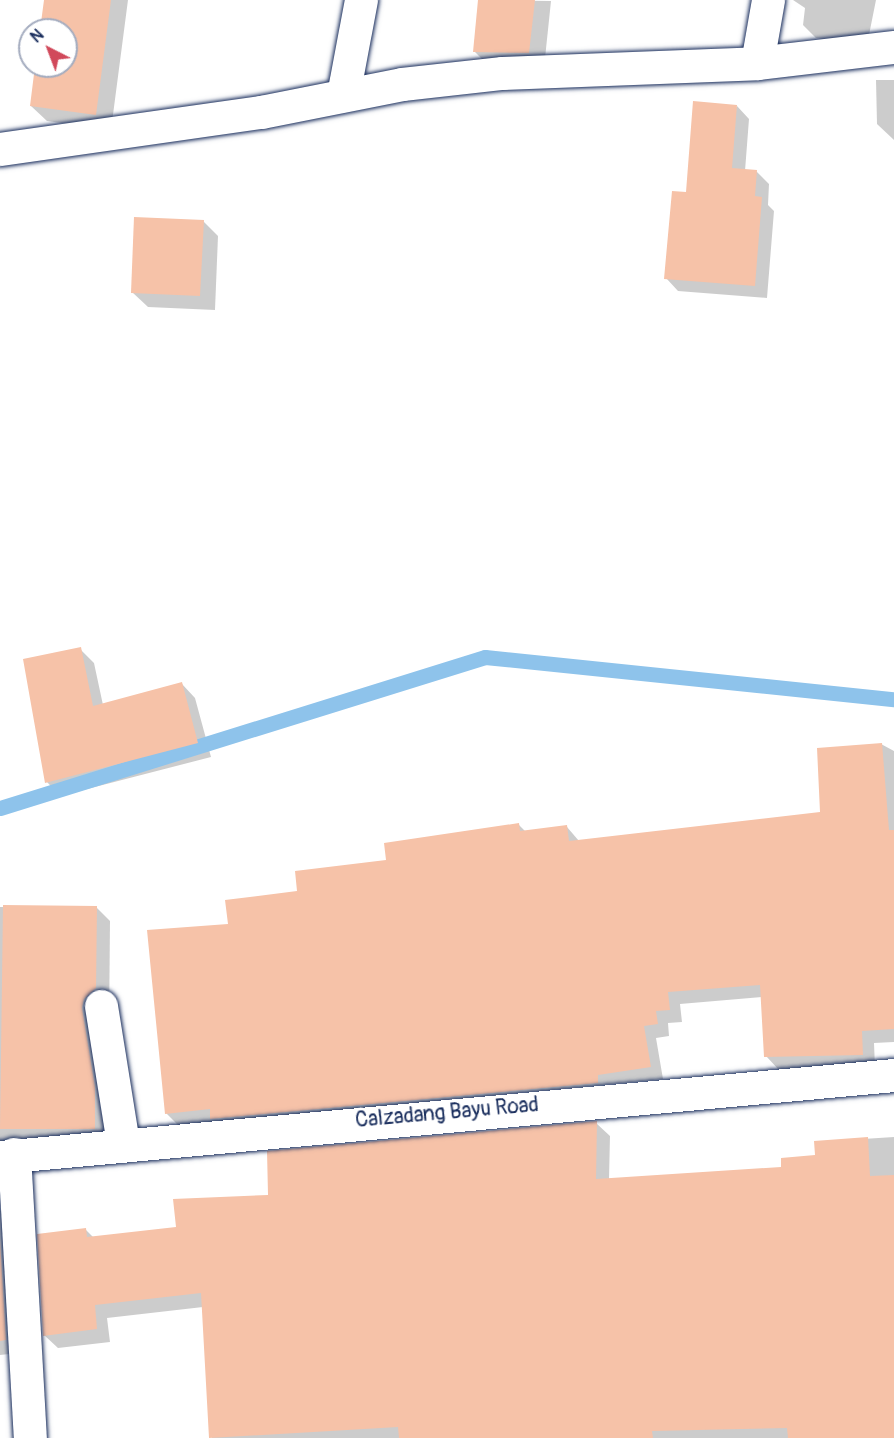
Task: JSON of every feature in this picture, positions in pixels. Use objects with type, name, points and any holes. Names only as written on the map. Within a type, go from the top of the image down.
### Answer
[{"type":"street","points":[[343,95],[361,0]]},
{"type":"street","points":[[757,63],[768,0]]},
{"type":"street","points":[[0,149],[343,95],[502,73],[757,63],[894,48]]},
{"type":"street","points":[[101,1006],[123,1143]]},
{"type":"street","name":"Calzadang Bayu Road","points":[[7,1155],[894,1075]]},
{"type":"street","points":[[7,1155],[30,1438]]},
{"type":"building","points":[[44,0],[111,0],[96,115],[30,106],[34,78],[78,78],[78,18],[42,18]]},
{"type":"building","points":[[478,0],[535,0],[529,53],[473,52]]},
{"type":"building","points":[[693,101],[737,105],[732,168],[757,170],[755,196],[762,197],[755,286],[664,279],[672,191],[686,192]]},
{"type":"building","points":[[134,217],[204,220],[200,296],[131,293]]},
{"type":"building","points":[[81,647],[93,706],[182,682],[198,743],[45,783],[23,659]]},
{"type":"building","points":[[882,743],[889,830],[894,830],[894,1029],[862,1031],[863,1055],[764,1057],[760,985],[668,992],[670,1010],[656,1011],[658,1024],[644,1026],[651,1067],[598,1075],[598,1083],[210,1119],[210,1109],[165,1114],[147,930],[228,924],[225,900],[297,891],[295,871],[386,860],[384,843],[519,823],[520,831],[567,825],[569,841],[820,812],[817,748]]},
{"type":"building","points":[[3,905],[97,906],[96,988],[84,999],[82,1008],[95,1087],[95,1129],[0,1129]]},
{"type":"building","points":[[597,1121],[596,1179],[781,1167],[781,1158],[815,1155],[814,1141],[868,1137],[870,1176],[894,1175],[894,1438],[788,1438],[787,1428],[652,1431],[653,1438],[399,1438],[398,1427],[209,1438],[201,1293],[95,1305],[97,1329],[43,1336],[37,1234],[86,1228],[87,1237],[176,1227],[173,1199],[268,1195],[267,1151]]},
{"type":"building","points":[[0,1239],[6,1340],[0,1341]]},
{"type":"waterway","points":[[0,808],[485,657],[894,699]]}]
